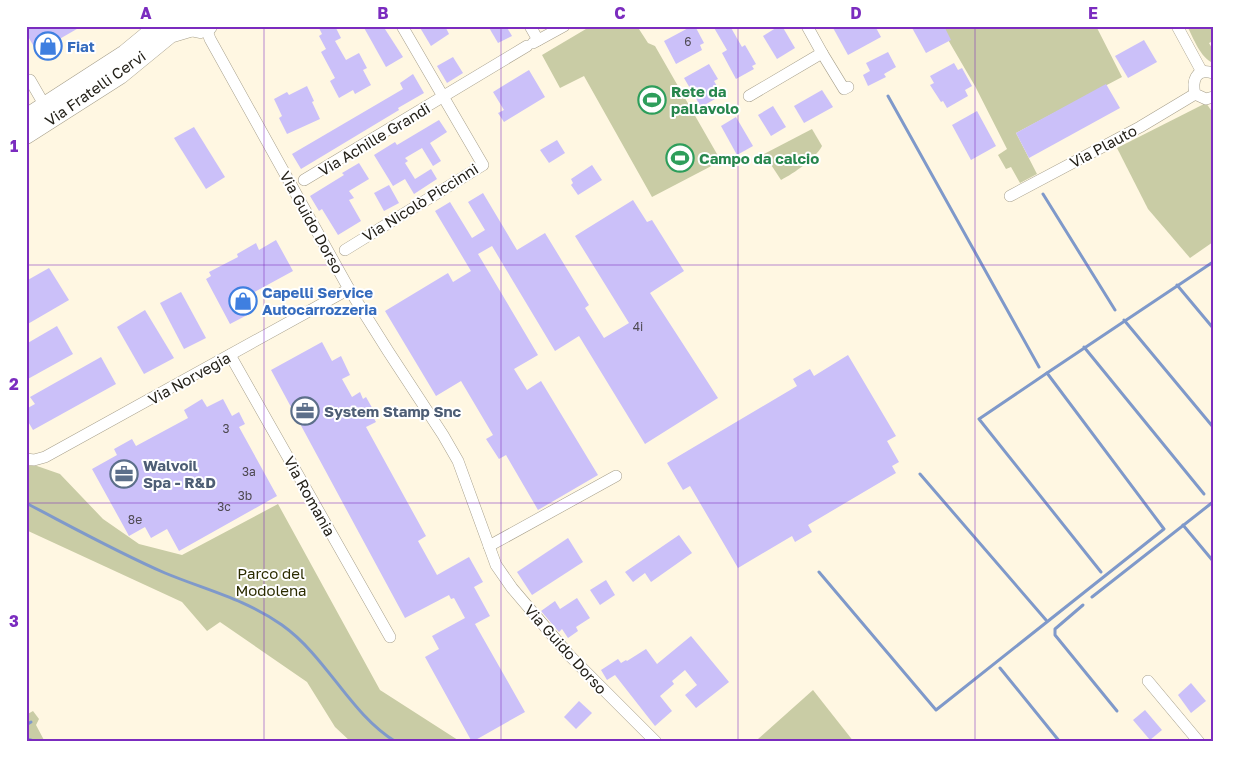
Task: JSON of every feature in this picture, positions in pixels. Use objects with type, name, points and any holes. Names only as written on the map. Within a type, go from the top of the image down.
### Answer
[{"type":"main road","name":"Via Fratelli Cervi","points":[[26,118],[125,54],[156,26]]},
{"type":"main road","name":"Via Fratelli Cervi","points":[[26,135],[120,75],[170,34],[197,27]]},
{"type":"street","name":"Via Nicolò Piccinni","points":[[345,250],[483,165],[402,26]]},
{"type":"street","points":[[530,26],[532,43]]},
{"type":"street","points":[[444,97],[532,43],[564,26]]},
{"type":"street","points":[[807,26],[844,89],[848,87]]},
{"type":"street","points":[[1177,26],[1207,73],[1194,81],[1195,94],[1206,99],[1213,97]]},
{"type":"street","name":"Via Guido Dorso","points":[[197,27],[210,39],[350,289],[443,435],[454,455],[496,565],[512,588],[569,655],[656,742]]},
{"type":"street","points":[[749,96],[822,53]]},
{"type":"street","points":[[30,80],[45,106]]},
{"type":"street","name":"Via Plauto","points":[[1010,196],[1140,127],[1195,94]]},
{"type":"street","name":"Via Achille Grandi","points":[[304,180],[444,97]]},
{"type":"street","name":"Via Norvegia","points":[[26,459],[34,460],[45,457],[350,289]]},
{"type":"street","name":"Via Romania","points":[[230,355],[390,637]]},
{"type":"street","points":[[489,546],[616,476]]},
{"type":"street","points":[[1148,681],[1199,742]]},
{"type":"green space","points":[[591,26],[637,26],[648,43],[655,46],[721,161],[652,197],[584,76],[560,88],[542,55]]},
{"type":"green space","points":[[940,26],[1096,26],[1122,77],[1016,133],[1037,174],[1020,183],[1011,167],[1006,169],[998,155],[1007,149],[975,86]]},
{"type":"green space","points":[[1187,26],[1213,26],[1213,41],[1209,43],[1213,50],[1213,63],[1204,57]]},
{"type":"green space","points":[[1206,103],[1213,113],[1213,242],[1190,258],[1148,209],[1117,148]]},
{"type":"green space","points":[[812,129],[822,146],[819,151],[798,170],[781,180],[764,154]]},
{"type":"green space","name":"Parco del Modolena","points":[[26,466],[37,466],[60,474],[103,519],[139,544],[182,555],[278,504],[380,690],[461,742],[351,742],[335,727],[307,682],[220,622],[207,631],[182,602],[26,530]]},
{"type":"green space","points":[[813,690],[854,742],[760,742],[758,739]]},
{"type":"green space","points":[[33,711],[39,719],[36,725],[45,742],[26,742],[26,715]]},
{"type":"building","points":[[26,26],[82,26],[37,52],[26,33]]},
{"type":"building","points":[[318,26],[335,26],[341,38],[335,41],[346,60],[359,53],[367,68],[363,70],[371,85],[355,94],[353,90],[339,98],[330,81],[335,78],[321,52],[326,49],[319,36],[322,34]]},
{"type":"building","points":[[363,26],[383,26],[403,57],[386,67]]},
{"type":"building","points":[[419,26],[445,26],[449,34],[431,46]]},
{"type":"building","points":[[488,26],[506,26],[512,36],[498,43]]},
{"type":"building","points":[[695,26],[704,43],[700,45],[702,50],[676,64],[664,41]]},
{"type":"building","points":[[713,26],[730,26],[742,47],[745,45],[756,64],[752,66],[754,69],[736,79],[722,53],[727,50]]},
{"type":"building","points":[[782,26],[795,48],[777,59],[763,36]]},
{"type":"building","points":[[832,26],[875,26],[881,37],[848,55]]},
{"type":"building","points":[[911,26],[944,26],[951,40],[926,53]]},
{"type":"building","points":[[1144,40],[1157,62],[1128,78],[1115,56]]},
{"type":"building","points":[[888,52],[896,67],[884,74],[886,77],[868,86],[863,75],[870,71],[866,63]]},
{"type":"building","points":[[453,57],[463,73],[447,83],[437,66]]},
{"type":"building","points":[[954,63],[958,70],[962,68],[972,86],[965,90],[968,96],[947,108],[930,85],[934,83],[930,76]]},
{"type":"building","points":[[709,64],[718,79],[714,81],[722,95],[701,107],[684,78]]},
{"type":"building","points":[[529,70],[545,97],[504,122],[498,113],[504,110],[493,92]]},
{"type":"building","points":[[413,74],[424,93],[301,169],[292,154],[403,89],[400,83]]},
{"type":"building","points":[[1106,84],[1120,108],[1029,158],[1016,133]]},
{"type":"building","points":[[307,86],[320,119],[287,134],[279,118],[282,116],[274,99],[287,92],[289,95]]},
{"type":"building","points":[[822,90],[833,107],[804,123],[794,106]]},
{"type":"building","points":[[773,106],[786,127],[771,136],[758,115]]},
{"type":"building","points":[[977,111],[996,146],[971,160],[952,125]]},
{"type":"building","points":[[736,117],[753,146],[737,155],[721,126]]},
{"type":"building","points":[[439,120],[447,132],[430,143],[441,161],[433,166],[422,148],[405,158],[408,161],[405,163],[415,179],[431,169],[437,179],[414,194],[405,179],[393,186],[374,155],[395,142],[397,145]]},
{"type":"building","points":[[194,127],[225,177],[206,189],[174,138]]},
{"type":"building","points":[[557,140],[565,153],[549,163],[540,150]]},
{"type":"building","points":[[359,163],[369,179],[349,191],[354,198],[349,200],[361,221],[338,235],[322,209],[319,211],[310,196],[344,175],[342,173]]},
{"type":"building","points":[[592,165],[602,180],[578,195],[571,185],[573,183],[571,179]]},
{"type":"building","points":[[389,185],[399,203],[384,211],[374,193]]},
{"type":"building","points":[[483,193],[517,250],[545,233],[589,305],[585,308],[604,338],[629,323],[575,236],[633,200],[647,222],[652,220],[684,271],[650,293],[718,398],[645,444],[579,336],[555,351],[492,246],[478,254],[538,355],[514,369],[527,390],[541,381],[598,475],[538,510],[506,455],[499,459],[486,439],[493,435],[461,381],[436,396],[385,311],[448,273],[453,282],[471,271],[435,211],[450,202],[472,238],[485,230],[468,202]]},
{"type":"building","points":[[276,240],[293,271],[245,297],[253,312],[230,324],[206,279],[211,276],[209,272],[238,257],[237,254],[256,243],[259,250]]},
{"type":"building","points":[[49,268],[69,300],[26,325],[26,281]]},
{"type":"building","points":[[181,292],[206,338],[184,349],[160,303]]},
{"type":"building","points":[[145,310],[174,358],[144,374],[117,327]]},
{"type":"building","points":[[57,326],[73,354],[26,380],[26,344]]},
{"type":"building","points":[[322,342],[332,361],[341,356],[350,375],[342,379],[352,397],[360,392],[363,399],[366,397],[375,413],[372,415],[376,422],[366,427],[426,536],[418,541],[437,575],[469,557],[483,582],[474,587],[490,616],[475,624],[525,712],[472,742],[425,657],[439,649],[432,636],[465,618],[454,598],[451,599],[449,595],[405,618],[271,370]]},
{"type":"building","points":[[848,355],[896,436],[887,441],[899,462],[892,466],[896,473],[808,525],[812,532],[795,542],[792,536],[738,568],[690,486],[683,490],[667,463],[797,386],[793,379],[810,369],[814,376]]},
{"type":"building","points":[[101,357],[116,384],[33,430],[26,418],[26,409],[35,404],[30,397]]},
{"type":"building","points":[[202,399],[207,407],[223,399],[232,416],[239,412],[245,424],[239,427],[277,496],[179,551],[167,529],[151,538],[145,527],[129,536],[92,469],[117,455],[114,449],[132,439],[136,446],[188,418],[184,410]]},
{"type":"building","points":[[679,535],[692,553],[651,582],[645,573],[633,582],[625,572]]},
{"type":"building","points":[[568,538],[583,562],[532,595],[517,572]]},
{"type":"building","points":[[606,580],[615,595],[600,605],[590,590]]},
{"type":"building","points":[[577,598],[590,618],[576,627],[578,631],[568,638],[562,629],[559,632],[541,611],[555,601],[560,609]]},
{"type":"building","points":[[691,636],[729,682],[696,708],[685,695],[697,685],[685,670],[672,681],[674,684],[660,696],[672,711],[655,726],[615,675],[607,680],[601,670],[618,659],[621,663],[627,661],[646,649],[657,664]]},
{"type":"building","points":[[1191,683],[1206,701],[1191,713],[1178,695]]},
{"type":"building","points":[[579,701],[592,713],[576,729],[564,717]]},
{"type":"building","points":[[1145,710],[1162,730],[1150,740],[1133,720]]},
{"type":"waterway","points":[[888,96],[1039,367]]},
{"type":"waterway","points":[[1043,194],[1115,310]]},
{"type":"waterway","points":[[819,572],[936,710],[1164,529],[1047,373],[1213,262]]},
{"type":"waterway","points":[[1177,285],[1213,328]]},
{"type":"waterway","points":[[1124,320],[1213,427]]},
{"type":"waterway","points":[[1084,347],[1204,494]]},
{"type":"waterway","points":[[1047,373],[979,419],[1101,572]]},
{"type":"waterway","points":[[920,474],[1046,620]]},
{"type":"waterway","points":[[1092,597],[1213,502]]},
{"type":"waterway","points":[[26,503],[130,557],[254,608],[282,625],[312,653],[365,716],[396,742]]},
{"type":"waterway","points":[[1183,525],[1213,561]]},
{"type":"waterway","points":[[1083,605],[1055,629],[1055,635],[1117,711]]},
{"type":"waterway","points":[[1000,668],[1060,742]]},
{"type":"waterway","points":[[26,725],[31,722]]},
{"type":"waterway","points":[[26,739],[31,740]]},
{"type":"place","name":"Fiat","points":[[48,46]]},
{"type":"place","name":"Rete da pallavolo","points":[[652,100]]},
{"type":"place","name":"Campo da calcio","points":[[680,158]]},
{"type":"place","name":"Capelli Service Autocarrozzeria","points":[[243,301]]},
{"type":"place","name":"System Stamp Snc","points":[[305,411]]},
{"type":"place","name":"Walvoil Spa - R&D","points":[[124,474]]}]
